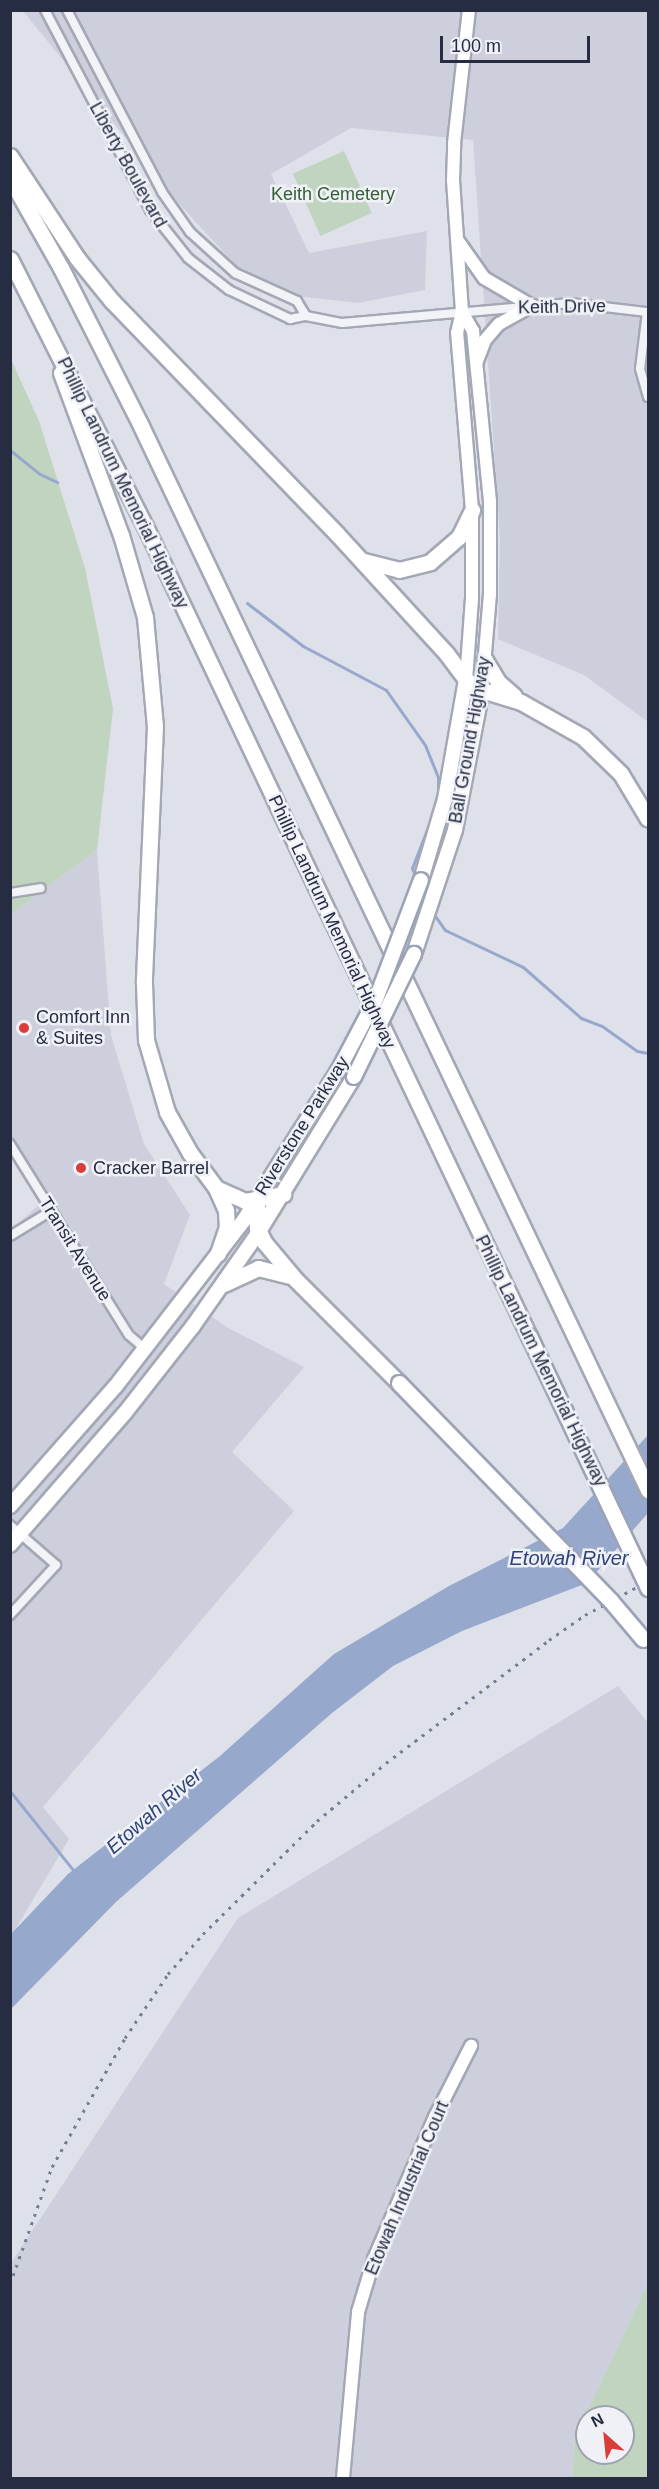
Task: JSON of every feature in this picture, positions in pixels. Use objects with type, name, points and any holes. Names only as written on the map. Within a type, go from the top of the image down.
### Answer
[{"type":"highway","points":[[10,156],[77,258],[112,301],[446,652],[466,680],[482,690],[521,702],[571,729],[596,748],[621,774],[648,819]]},
{"type":"highway","points":[[10,178],[61,268],[141,426],[564,1318],[648,1490]]},
{"type":"highway","name":"Phillip Landrum Memorial Highway","points":[[10,259],[37,308],[648,1588]]},
{"type":"highway","points":[[37,308],[121,535],[145,617],[155,726],[144,983],[146,1040],[167,1112],[190,1153],[216,1188],[227,1218],[218,1253]]},
{"type":"highway","points":[[357,557],[384,569],[414,568],[430,562],[459,537],[472,510]]},
{"type":"highway","points":[[485,660],[498,682],[521,702]]},
{"type":"highway","points":[[216,1188],[238,1200],[257,1200],[283,1194]]},
{"type":"highway","points":[[257,1200],[258,1233],[295,1279],[610,1600],[646,1643]]},
{"type":"highway","points":[[224,1284],[258,1269],[276,1270],[295,1279]]},
{"type":"main road","name":"Ball Ground Highway","points":[[466,680],[473,576],[472,510],[457,333],[462,312],[454,143],[469,10]]},
{"type":"main road","points":[[457,239],[484,278],[532,306]]},
{"type":"main road","points":[[476,365],[491,332],[509,317],[532,306]]},
{"type":"main road","name":"Ball Ground Highway","points":[[258,1233],[354,1077],[391,1006],[432,903],[455,830],[482,690],[490,522],[473,332],[462,312]]},
{"type":"main road","name":"Riverstone Parkway","points":[[10,1506],[146,1350],[257,1200],[338,1071],[376,999],[422,880],[445,799],[466,680]]},
{"type":"main road","points":[[14,1535],[124,1414],[224,1284],[258,1233]]},
{"type":"main road","name":"Etowah Industrial Court","points":[[343,2478],[358,2318],[374,2259],[435,2117],[471,2046]]},
{"type":"street","name":"Liberty Boulevard","points":[[45,10],[141,195],[173,242],[206,274],[241,298],[291,319],[306,316],[350,323],[462,312]]},
{"type":"street","name":"Liberty Boulevard","points":[[67,10],[162,192],[190,232],[235,273],[297,302],[306,316]]},
{"type":"street","name":"Keith Drive","points":[[462,312],[532,306],[606,305],[647,312],[639,369],[648,397]]},
{"type":"street","points":[[10,893],[41,888]]},
{"type":"street","name":"Transit Avenue","points":[[10,1144],[129,1335],[146,1350]]},
{"type":"street","points":[[10,1236],[51,1211]]},
{"type":"street","points":[[10,1615],[56,1564],[14,1535]]},
{"type":"shaded area","points":[[23,11],[648,11],[648,722],[584,675],[498,639],[500,540],[473,140],[351,128],[271,174],[309,253],[427,231],[425,290],[358,303],[297,296],[242,272],[181,206]]},
{"type":"shaded area","points":[[97,850],[111,1035],[144,1144],[190,1215],[164,1284],[230,1329],[304,1367],[232,1452],[294,1511],[43,1807],[69,1839],[11,1937],[10,1231],[42,1202],[11,1149],[11,914]]},
{"type":"shaded area","points":[[618,1686],[648,1723],[648,2283],[590,2405],[575,2405],[572,2478],[11,2478],[11,2263],[238,1918]]},
{"type":"green space","name":"Keith Cemetery","points":[[344,151],[372,213],[320,236],[293,174]]},
{"type":"green space","points":[[10,357],[39,421],[85,568],[113,709],[97,850],[11,914]]},
{"type":"green space","points":[[648,2283],[648,2478],[572,2478],[575,2437],[575,2465],[635,2465],[635,2405],[590,2405]]},
{"type":"water","name":"Etowah River","points":[[648,1435],[648,1513],[587,1583],[462,1631],[393,1666],[332,1713],[116,1902],[11,2009],[11,1934],[68,1874],[220,1756],[334,1654],[449,1586],[563,1528]]},
{"type":"waterway","points":[[10,450],[40,474],[57,482]]},
{"type":"waterway","points":[[247,603],[303,646],[386,690],[425,745],[438,778],[438,799]]},
{"type":"waterway","points":[[416,878],[412,868],[436,806]]},
{"type":"waterway","points":[[433,913],[445,930],[523,967],[581,1018],[602,1026],[637,1051],[648,1053]]},
{"type":"waterway","points":[[10,1791],[73,1870]]},
{"type":"railway","points":[[10,2284],[52,2167],[125,2038],[168,1974],[203,1934],[317,1821],[386,1763],[549,1640],[585,1615],[648,1581]]},
{"type":"place","name":"Comfort Inn & Suites","points":[[24,1028]]},
{"type":"place","name":"Cracker Barrel","points":[[81,1168]]}]
